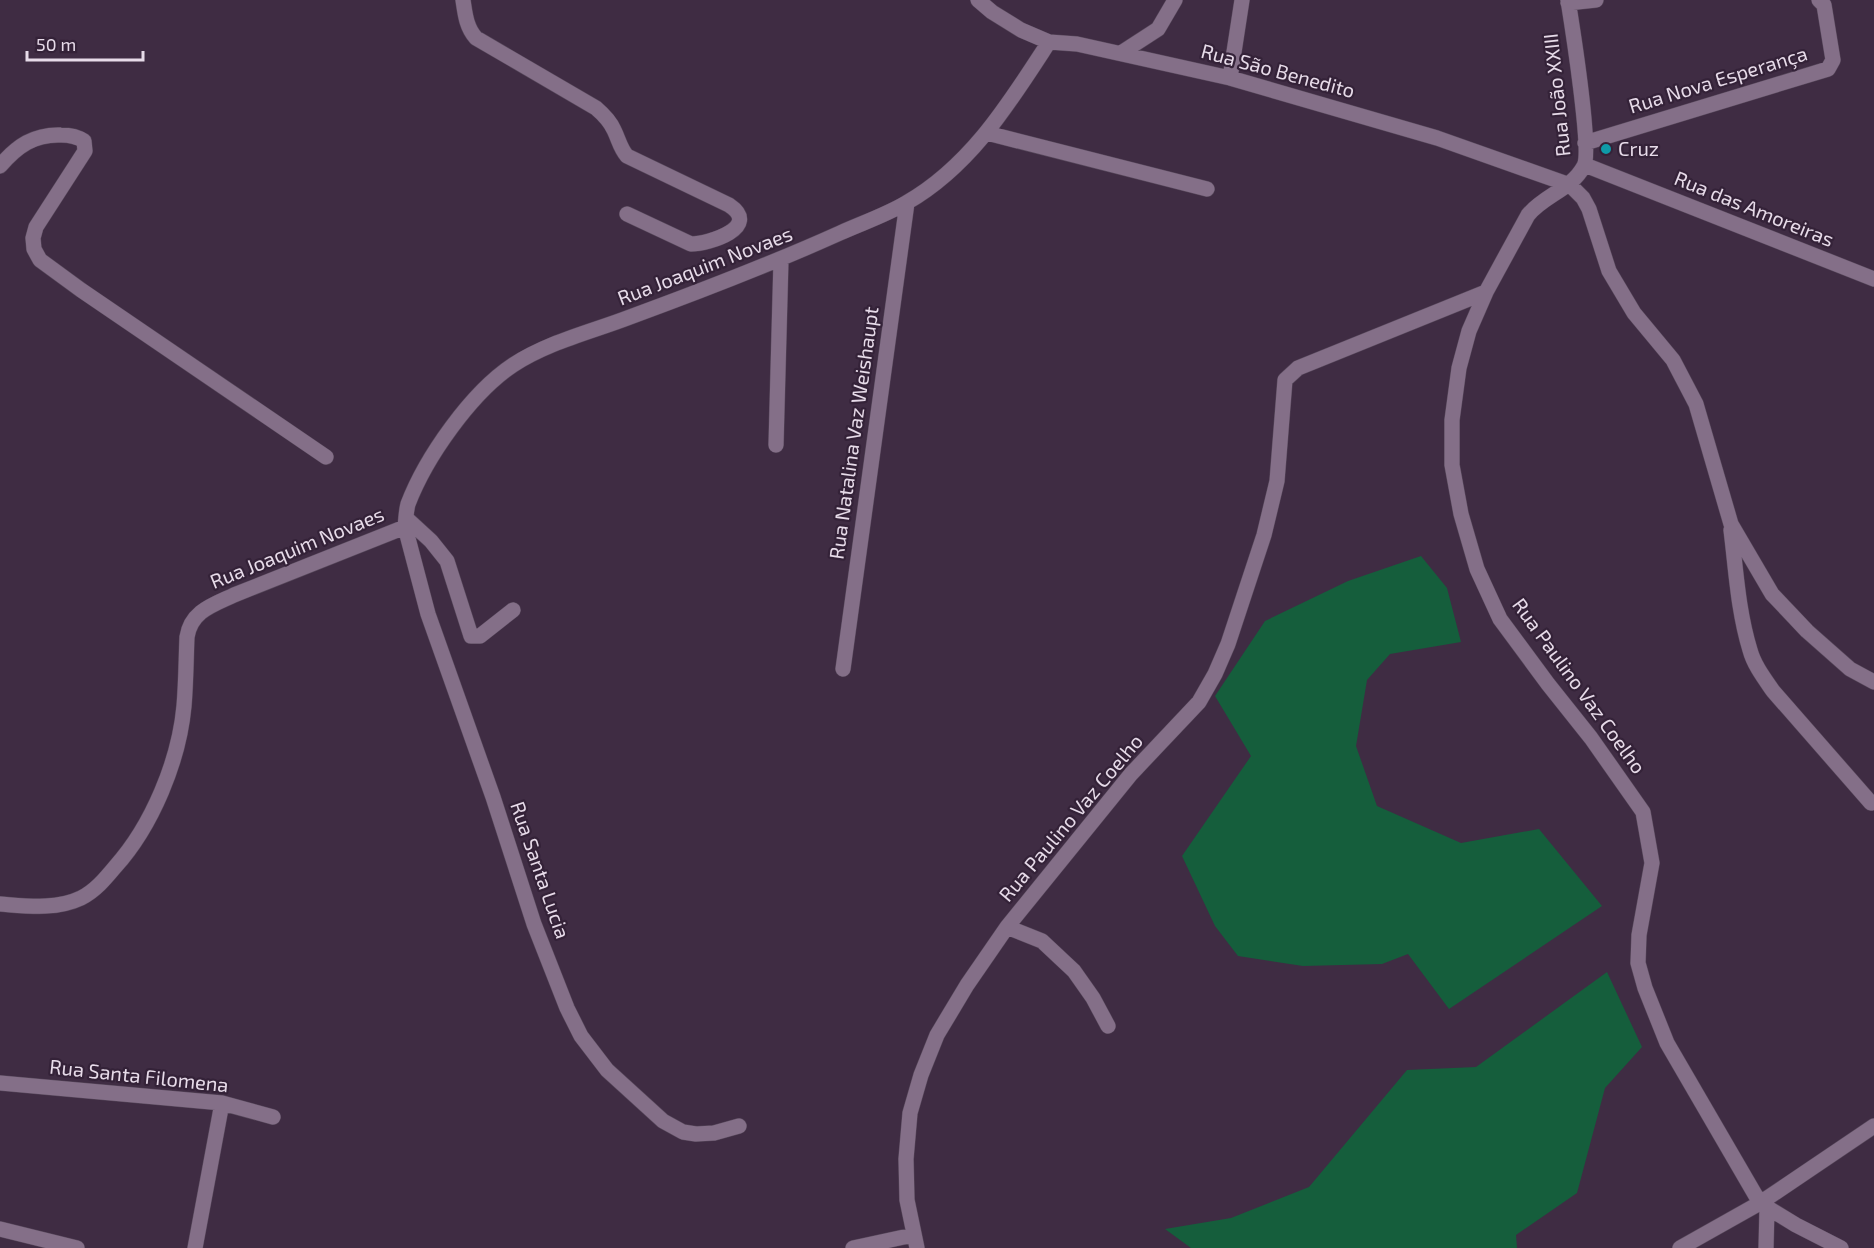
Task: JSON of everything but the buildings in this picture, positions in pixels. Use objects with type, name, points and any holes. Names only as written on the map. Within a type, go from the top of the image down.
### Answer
[{"type":"street","points":[[463,0],[467,24],[470,32],[476,38],[596,108],[614,129],[621,150],[627,156],[729,205],[737,213],[739,219],[734,230],[723,238],[701,244],[691,244],[627,214]]},
{"type":"street","name":"Rua São Benedito","points":[[978,0],[992,12],[1021,30],[1049,42],[1077,44],[1230,78],[1437,138],[1570,185]]},
{"type":"street","points":[[1121,53],[1158,29],[1175,0]]},
{"type":"street","points":[[1230,78],[1242,0]]},
{"type":"street","points":[[1568,2],[1596,0]]},
{"type":"street","name":"Rua Nova Esperança","points":[[1586,143],[1828,69],[1833,60],[1824,6],[1819,0]]},
{"type":"street","name":"Rua João XXIII","points":[[1486,292],[1520,227],[1534,207],[1570,185],[1585,165],[1586,143],[1568,2]]},
{"type":"street","name":"Rua Joaquim Novaes","points":[[0,904],[58,905],[81,898],[99,885],[128,852],[153,811],[174,755],[184,707],[189,627],[195,617],[207,607],[405,522],[407,506],[431,460],[459,417],[484,388],[513,365],[545,347],[609,326],[781,260],[907,203],[945,174],[987,133],[1049,42]]},
{"type":"street","points":[[987,133],[1208,189]]},
{"type":"street","points":[[0,166],[20,145],[38,136],[66,135],[84,141],[85,151],[36,227],[33,238],[34,249],[40,260],[326,457]]},
{"type":"street","name":"Rua das Amoreiras","points":[[1585,165],[1874,279]]},
{"type":"street","points":[[1570,185],[1583,198],[1589,209],[1609,271],[1634,313],[1673,360],[1696,404],[1731,524],[1739,602],[1750,651],[1759,670],[1773,691],[1871,804]]},
{"type":"street","name":"Rua Natalina Vaz Weishaupt","points":[[843,669],[907,203]]},
{"type":"street","points":[[776,445],[781,260]]},
{"type":"street","name":"Rua Paulino Vaz Coelho","points":[[915,1242],[907,1200],[906,1159],[910,1113],[921,1075],[937,1035],[967,985],[1007,927],[1131,774],[1199,702],[1215,674],[1228,644],[1251,576],[1277,481],[1282,432],[1282,389],[1285,380],[1298,368],[1486,292]]},
{"type":"street","name":"Rua Paulino Vaz Coelho","points":[[1486,292],[1469,331],[1459,368],[1452,420],[1452,465],[1461,514],[1477,569],[1500,618],[1548,684],[1592,738],[1643,812],[1652,863],[1639,935],[1638,963],[1645,988],[1667,1043],[1763,1206]]},
{"type":"street","points":[[405,522],[431,541],[447,561],[471,636],[480,636],[513,610]]},
{"type":"street","name":"Rua Santa Lucia","points":[[405,522],[428,614],[493,797],[534,924],[567,1008],[581,1036],[607,1070],[663,1121],[683,1132],[696,1134],[714,1133],[739,1126]]},
{"type":"street","points":[[1731,524],[1772,594],[1807,631],[1850,669],[1874,682]]},
{"type":"street","points":[[1007,927],[1042,941],[1074,971],[1093,998],[1108,1026]]},
{"type":"street","name":"Rua Santa Filomena","points":[[0,1083],[222,1103],[273,1117]]},
{"type":"street","points":[[195,1248],[222,1103]]},
{"type":"street","points":[[1680,1248],[1763,1206],[1874,1126]]},
{"type":"street","points":[[1763,1206],[1766,1248]]},
{"type":"street","points":[[1763,1206],[1840,1248]]},
{"type":"street","points":[[0,1228],[77,1248]]},
{"type":"street","points":[[853,1248],[915,1242]]},
{"type":"green space","points":[[1421,556],[1447,588],[1461,642],[1390,654],[1367,680],[1356,746],[1377,806],[1461,843],[1539,829],[1602,906],[1449,1009],[1408,954],[1382,964],[1303,966],[1238,956],[1215,926],[1182,856],[1251,756],[1215,696],[1265,621],[1348,581]]},
{"type":"green space","points":[[1607,972],[1642,1047],[1605,1088],[1577,1193],[1516,1235],[1517,1248],[1191,1248],[1165,1229],[1231,1218],[1309,1187],[1407,1070],[1476,1067]]},
{"type":"place","name":"Cruz","points":[[1606,149]]}]
